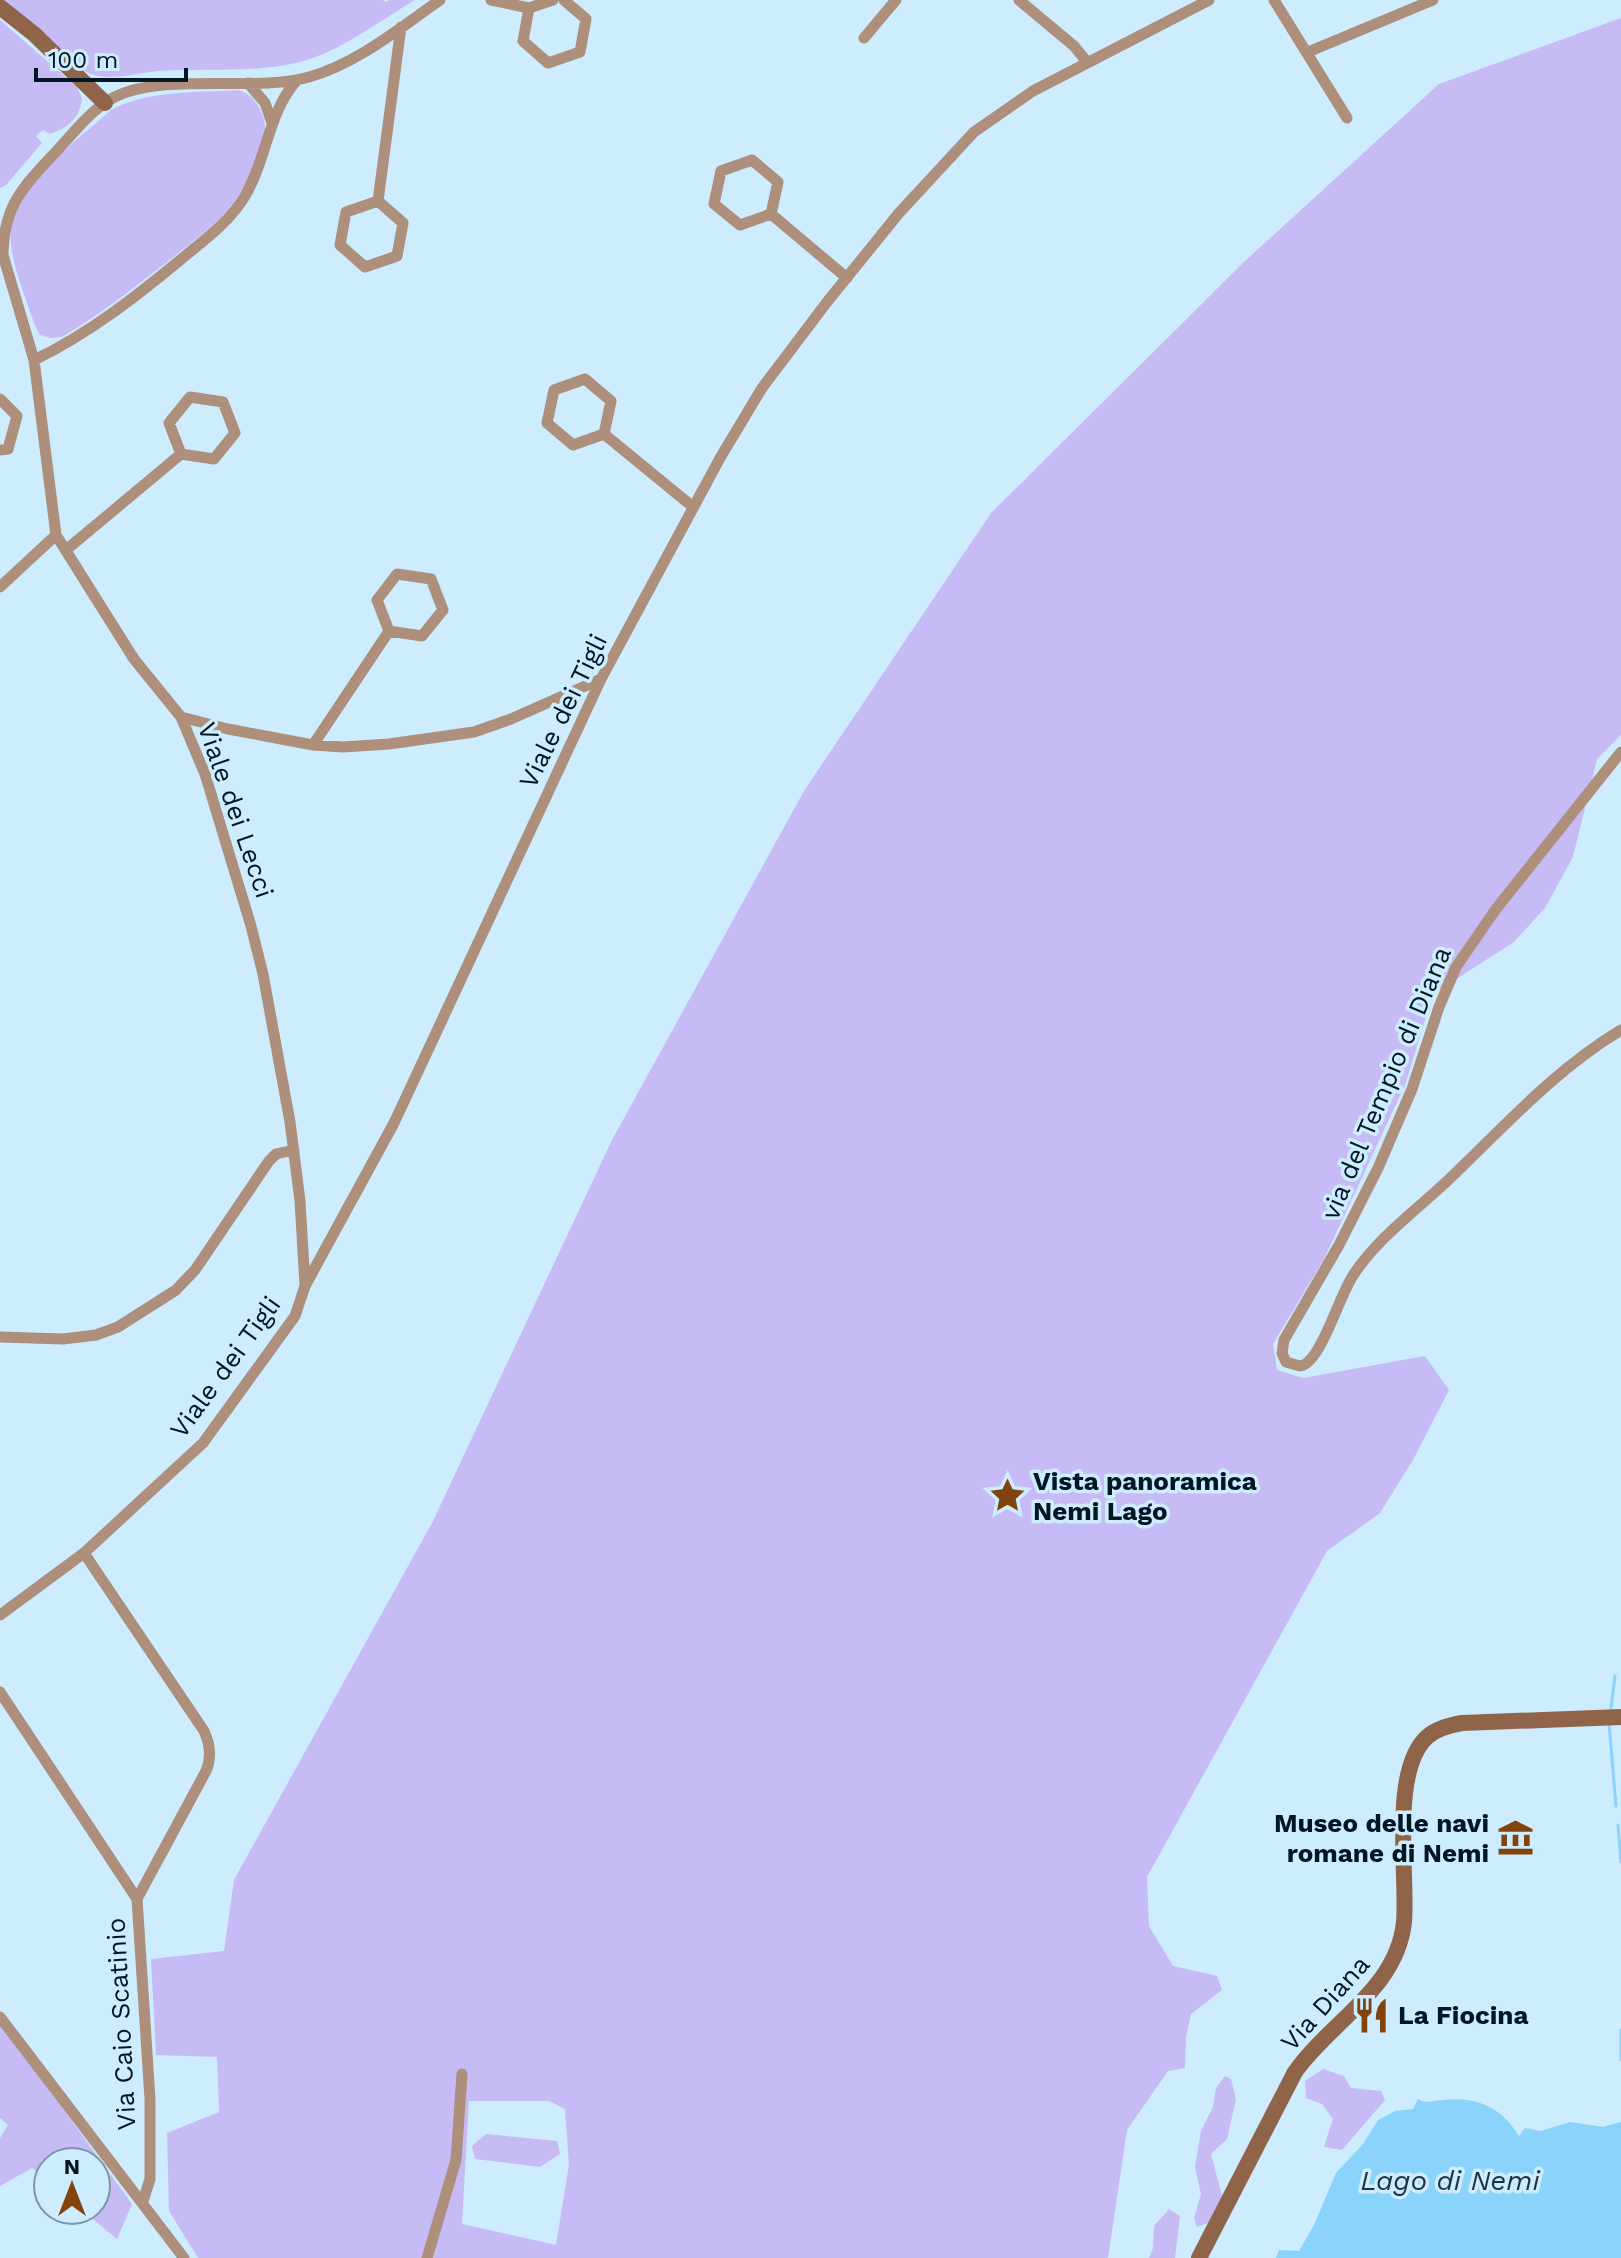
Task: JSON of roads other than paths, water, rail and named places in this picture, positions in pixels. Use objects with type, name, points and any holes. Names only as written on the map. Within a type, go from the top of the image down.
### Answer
[{"type":"street","points":[[0,200],[21,189],[105,103],[120,95],[174,86],[297,80],[338,66],[440,0]]},
{"type":"street","points":[[491,0],[529,8],[553,0]]},
{"type":"street","points":[[529,8],[523,41],[548,63],[580,52],[586,19],[564,0]]},
{"type":"street","points":[[864,38],[896,0]]},
{"type":"street","points":[[1019,0],[1079,51],[1087,62]]},
{"type":"street","name":"Viale dei Tigli","points":[[0,1615],[84,1553],[203,1443],[295,1316],[305,1286],[394,1123],[601,679],[693,507],[762,388],[899,213],[974,132],[1033,91],[1209,0]]},
{"type":"street","points":[[1274,0],[1347,118]]},
{"type":"street","points":[[1308,52],[1433,0]]},
{"type":"street","points":[[0,7],[34,34],[105,103]]},
{"type":"street","points":[[378,201],[401,27]]},
{"type":"street","points":[[34,360],[62,346],[143,290],[224,223],[250,186],[281,102],[297,80]]},
{"type":"street","points":[[248,83],[265,103],[273,127]]},
{"type":"street","points":[[752,160],[778,182],[771,214],[740,225],[714,204],[721,171],[752,160]]},
{"type":"street","points":[[2,249],[6,220],[21,189]]},
{"type":"street","points":[[378,201],[403,223],[397,256],[365,267],[340,245],[346,212],[378,201]]},
{"type":"street","points":[[771,214],[847,278]]},
{"type":"street","name":"Viale dei Lecci","points":[[2,249],[34,360],[56,535],[134,659],[181,717],[205,774],[253,934],[294,1150],[305,1286]]},
{"type":"street","points":[[585,379],[611,401],[604,434],[573,445],[547,423],[554,390],[585,379]]},
{"type":"street","points":[[66,550],[181,454],[214,459],[235,433],[223,402],[190,397],[169,423],[181,454]]},
{"type":"street","points":[[0,399],[17,416],[41,416]]},
{"type":"street","points":[[0,450],[8,449],[17,416]]},
{"type":"street","points":[[604,434],[693,507]]},
{"type":"street","points":[[0,587],[56,535]]},
{"type":"street","points":[[397,574],[431,579],[443,610],[422,636],[389,631],[377,600],[383,591],[397,574]]},
{"type":"street","points":[[313,745],[389,631]]},
{"type":"street","points":[[181,717],[220,728],[313,745],[368,746],[461,735],[502,722],[601,679]]},
{"type":"street","name":"via del Tempio di Diana","points":[[1621,752],[1496,909],[1456,967],[1409,1097],[1378,1168],[1339,1245],[1284,1340],[1282,1353],[1286,1362],[1305,1366],[1312,1360],[1320,1348],[1343,1290],[1382,1240],[1555,1078],[1621,1030]]},
{"type":"street","points":[[0,1337],[84,1337],[108,1331],[129,1320],[187,1281],[269,1161],[276,1154],[294,1150]]},
{"type":"street","points":[[84,1553],[204,1731],[210,1751],[206,1771],[137,1899]]},
{"type":"street","name":"Via Caio Scatinio","points":[[0,1692],[137,1899],[150,2087],[150,2179],[143,2201]]},
{"type":"street","name":"Via Diana","points":[[1199,2258],[1295,2072],[1313,2048],[1379,1984],[1390,1968],[1402,1937],[1404,1922],[1403,1813],[1406,1789],[1421,1744],[1439,1729],[1462,1723],[1621,1717]]},
{"type":"street","points":[[0,2017],[184,2258]]},
{"type":"street","points":[[427,2258],[456,2160],[462,2074]]},
{"type":"water","name":"Lago di Nemi","points":[[1418,2099],[1427,2102],[1455,2099],[1477,2102],[1496,2111],[1519,2136],[1525,2128],[1541,2131],[1570,2122],[1603,2127],[1621,2122],[1621,2258],[1276,2258],[1279,2250],[1299,2251],[1314,2225],[1336,2173],[1363,2144],[1378,2120],[1395,2111],[1413,2109]]},
{"type":"waterway","points":[[1611,1708],[1615,1676]]},
{"type":"waterway","points":[[1609,1723],[1616,1806]]},
{"type":"waterway","points":[[1618,1825],[1621,1862]]},
{"type":"waterway","points":[[1621,2030],[1621,2060]]},
{"type":"place","name":"Vista panoramica Nemi Lago","points":[[1007,1496]]},
{"type":"place","name":"Museo delle navi romane di Nemi","points":[[1515,1838]]},
{"type":"place","name":"La Fiocina","points":[[1372,2015]]}]
